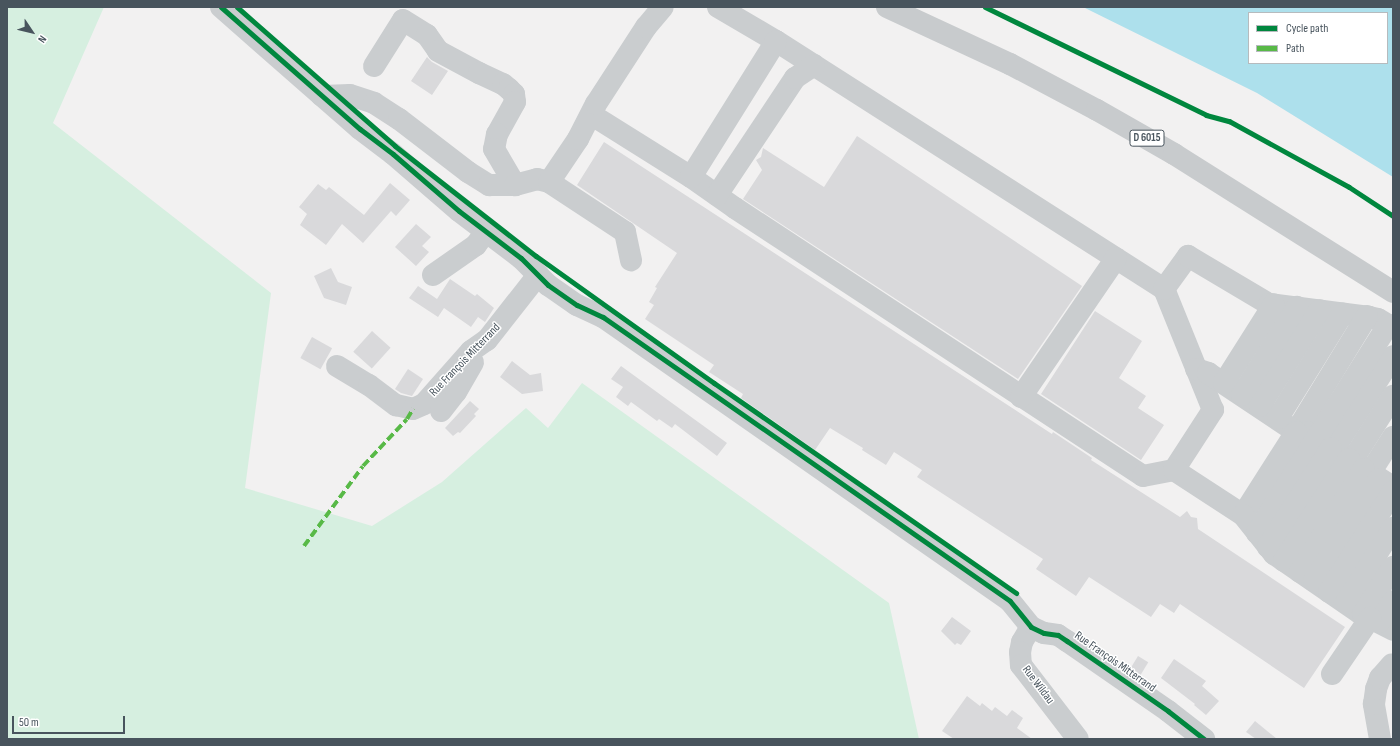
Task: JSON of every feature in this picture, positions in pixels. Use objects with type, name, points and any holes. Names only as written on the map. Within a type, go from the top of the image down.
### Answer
[{"type":"main road","name":"D 6015","points":[[887,7],[1010,64],[1097,110],[1174,154],[1393,292]]},
{"type":"street","name":"Rue François Mitterrand","points":[[221,7],[360,129],[393,154],[459,211],[521,258],[564,297],[603,317],[1010,601],[1031,627],[1044,633],[1063,638],[1168,711],[1204,739]]},
{"type":"street","points":[[549,182],[578,139],[592,116],[596,104],[646,27],[663,7]]},
{"type":"street","points":[[718,7],[814,65],[1164,289],[1213,410],[1174,470]]},
{"type":"street","points":[[374,66],[403,20],[427,34],[438,51],[503,84],[509,89],[514,94],[515,102],[497,134],[494,149],[515,185]]},
{"type":"street","points":[[691,177],[776,41]]},
{"type":"street","points":[[717,195],[794,78],[814,65]]},
{"type":"street","points":[[322,96],[350,95],[374,103],[399,119],[468,172],[489,185],[515,185],[537,179],[549,182],[625,232],[631,260]]},
{"type":"street","points":[[592,116],[691,177],[1021,397],[1143,476],[1174,470],[1242,515],[1333,592],[1391,644],[1392,664],[1380,678],[1376,689],[1375,710],[1380,739]]},
{"type":"street","points":[[433,275],[476,245],[486,231]]},
{"type":"street","points":[[1164,289],[1188,256],[1269,304],[1367,316],[1378,319],[1390,326],[1358,465],[1333,592],[1332,674]]},
{"type":"street","points":[[1021,397],[1116,258]]},
{"type":"street","name":"Rue François Mitterrand","points":[[337,366],[369,385],[396,405],[413,409],[424,404],[471,351],[488,340],[538,275]]},
{"type":"street","points":[[1233,389],[1274,304]]},
{"type":"street","points":[[1233,389],[1297,307]]},
{"type":"street","points":[[1269,412],[1320,310]]},
{"type":"street","points":[[1269,412],[1343,313]]},
{"type":"street","points":[[1333,592],[1358,465],[1367,316]]},
{"type":"street","points":[[441,411],[465,378],[480,345]]},
{"type":"street","points":[[1333,592],[1358,465],[1393,356]]},
{"type":"street","points":[[1196,369],[1208,373],[1269,412],[1358,465]]},
{"type":"street","points":[[1358,465],[1393,396]]},
{"type":"street","points":[[1242,515],[1358,465],[1393,437]]},
{"type":"street","points":[[1333,592],[1393,528]]},
{"type":"street","points":[[1333,592],[1393,567]]},
{"type":"street","points":[[1333,592],[1393,601]]},
{"type":"street","name":"Rue Wildau","points":[[1031,627],[1022,642],[1020,652],[1021,665],[1078,739]]},
{"type":"green space","points":[[7,7],[104,7],[53,123],[271,293],[245,488],[372,526],[442,482],[526,408],[548,428],[582,383],[889,603],[919,739],[7,739]]},
{"type":"water","points":[[1083,7],[1393,7],[1393,177],[1257,93]]},
{"type":"building","points":[[427,57],[432,62],[448,71],[432,95],[411,81]]},
{"type":"building","points":[[857,136],[1082,286],[1018,379],[743,199],[762,170],[756,160],[761,157],[763,148],[824,187]]},
{"type":"building","points":[[604,142],[1052,434],[1053,432],[1092,458],[1091,460],[1180,517],[1187,511],[1191,517],[1197,518],[1198,529],[1345,627],[1304,688],[1180,604],[1174,613],[1160,604],[1151,617],[1089,577],[1076,596],[1036,569],[1043,559],[917,477],[922,470],[894,452],[886,465],[862,450],[863,448],[830,428],[815,450],[741,398],[743,394],[709,372],[714,365],[645,319],[654,305],[649,302],[657,288],[655,287],[677,253],[577,185]]},
{"type":"building","points":[[390,183],[410,200],[396,216],[391,211],[363,243],[342,224],[326,245],[300,225],[307,214],[299,207],[318,184],[326,190],[329,187],[364,215]]},
{"type":"building","points":[[416,224],[431,237],[422,246],[429,252],[416,266],[395,247]]},
{"type":"building","points":[[331,268],[338,282],[352,287],[346,305],[324,298],[314,276]]},
{"type":"building","points":[[450,279],[475,296],[477,294],[494,308],[485,322],[478,317],[471,327],[444,308],[438,317],[409,298],[418,286],[437,299]]},
{"type":"building","points":[[1095,311],[1142,341],[1119,378],[1146,396],[1138,408],[1164,425],[1141,460],[1041,394]]},
{"type":"building","points":[[372,331],[391,348],[372,369],[353,352]]},
{"type":"building","points":[[312,337],[332,348],[320,369],[300,358]]},
{"type":"building","points":[[512,361],[530,375],[541,373],[543,391],[522,394],[500,377]]},
{"type":"building","points":[[621,366],[727,443],[717,456],[675,424],[672,428],[659,419],[657,421],[631,402],[628,406],[616,397],[623,387],[611,379]]},
{"type":"building","points":[[408,369],[423,379],[412,396],[401,393],[395,389]]},
{"type":"building","points":[[470,401],[479,409],[474,414],[476,416],[460,433],[458,432],[453,436],[445,428]]},
{"type":"building","points":[[952,617],[971,631],[961,645],[957,643],[955,645],[941,631]]},
{"type":"building","points":[[1138,656],[1148,662],[1141,675],[1130,669]]},
{"type":"building","points":[[1174,659],[1206,681],[1202,686],[1219,701],[1206,715],[1194,705],[1195,704],[1161,678]]},
{"type":"building","points":[[967,696],[980,706],[982,703],[992,711],[995,707],[1007,716],[1012,710],[1023,718],[1017,728],[1032,739],[954,739],[942,731]]},
{"type":"building","points":[[1255,721],[1277,739],[1256,739],[1246,732]]},
{"type":"marked path","points":[[304,546],[363,466],[407,419],[413,409]]},
{"type":"cycle path","points":[[221,7],[360,129],[393,154],[459,211],[521,258],[548,285],[577,305],[603,317],[1010,601],[1031,627],[1044,633],[1058,635],[1168,711],[1204,739]]},
{"type":"cycle path","points":[[237,7],[395,146],[536,256],[714,383],[1016,593]]},
{"type":"cycle path","points":[[985,7],[1206,115],[1229,121],[1349,187],[1393,216]]}]
